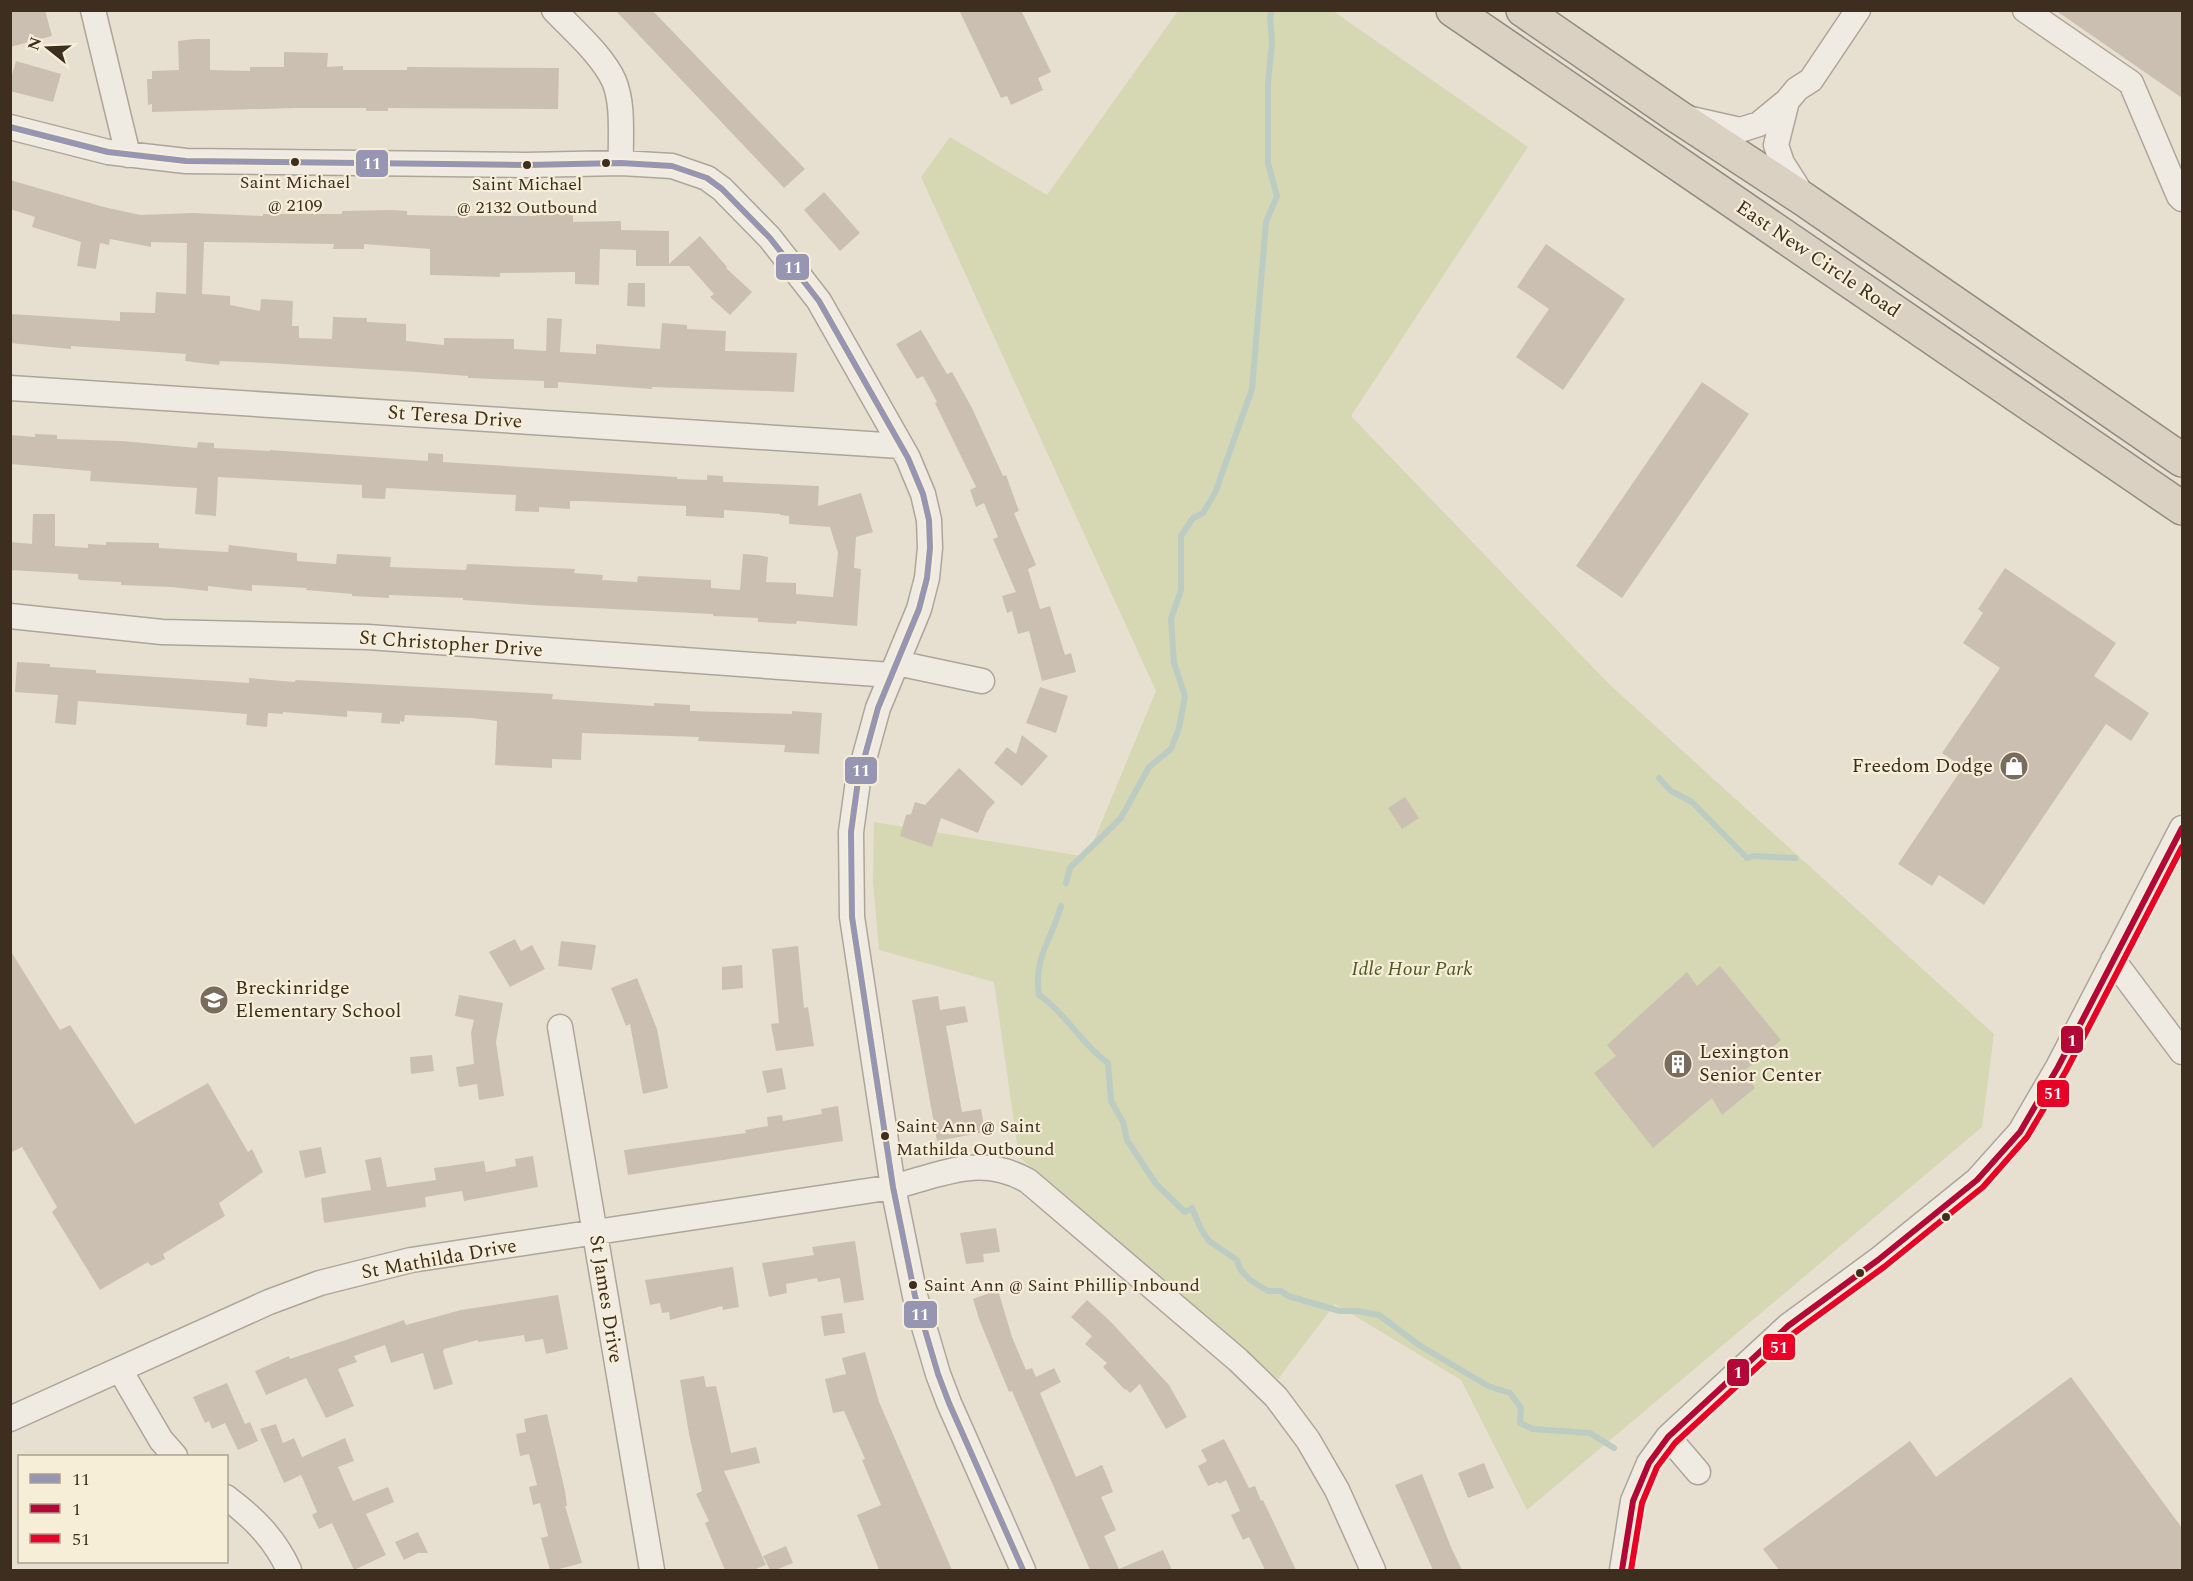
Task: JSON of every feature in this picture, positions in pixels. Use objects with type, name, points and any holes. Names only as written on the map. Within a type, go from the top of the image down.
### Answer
[{"type":"highway","name":"East New Circle Road","points":[[1453,10],[2182,508]]},
{"type":"highway","name":"East New Circle Road","points":[[1523,10],[1677,116],[1805,200],[2182,460]]},
{"type":"street","points":[[93,10],[128,155]]},
{"type":"street","points":[[554,10],[596,55],[609,71],[614,82],[619,99],[621,163]]},
{"type":"street","points":[[1677,116],[1740,130],[1759,124],[1787,101],[1797,89],[1811,80],[1858,10]]},
{"type":"street","points":[[2025,10],[2132,83],[2182,199]]},
{"type":"street","points":[[1787,101],[1776,145],[1782,163],[1805,200]]},
{"type":"street","points":[[10,127],[108,152],[189,161],[526,165],[621,163],[672,166],[693,172],[723,189],[770,238],[819,301],[908,458],[923,494],[929,520],[930,548],[927,578],[919,609],[878,708],[858,781],[850,857],[852,917],[893,1187],[915,1296],[938,1374],[1023,1570]]},
{"type":"street","name":"St Teresa Drive","points":[[10,388],[900,446]]},
{"type":"street","name":"St Christopher Drive","points":[[10,616],[162,632],[368,638],[894,669],[982,681]]},
{"type":"street","points":[[1622,1570],[1633,1501],[1649,1463],[1668,1437],[1788,1326],[1878,1260],[1977,1180],[2020,1132],[2058,1067],[2182,828]]},
{"type":"street","points":[[2114,960],[2182,1052]]},
{"type":"street","name":"St James Drive","points":[[560,1027],[652,1570]]},
{"type":"street","name":"St Mathilda Drive","points":[[10,1419],[269,1302],[320,1283],[411,1260],[893,1187],[980,1166],[1012,1172],[1028,1181],[1238,1360],[1276,1397],[1308,1440],[1334,1484],[1373,1570]]},
{"type":"street","points":[[120,1370],[161,1440],[174,1455]]},
{"type":"street","points":[[1668,1437],[1698,1472]]},
{"type":"street","points":[[228,1499],[263,1527],[289,1570]]},
{"type":"green space","name":"Idle Hour Park","points":[[1178,11],[1333,11],[1528,147],[1351,416],[1608,683],[1994,1034],[1982,1127],[1527,1510],[1461,1380],[1335,1304],[1278,1379],[1019,1157],[994,982],[879,950],[873,881],[874,822],[1087,857],[1156,691],[921,177],[950,137],[1047,195]]},
{"type":"building","points":[[10,10],[45,10],[52,36],[10,47]]},
{"type":"building","points":[[615,10],[652,10],[805,169],[784,188]]},
{"type":"building","points":[[959,10],[1021,10],[1051,72],[1038,78],[1043,90],[1011,105],[1007,96],[1001,98]]},
{"type":"building","points":[[2055,10],[2182,10],[2182,98],[2110,48]]},
{"type":"building","points":[[210,39],[210,70],[250,71],[250,67],[284,67],[284,52],[328,53],[327,67],[343,66],[343,70],[407,70],[407,67],[559,68],[558,109],[388,108],[388,111],[366,111],[366,108],[295,108],[152,112],[152,104],[148,105],[147,79],[152,79],[152,71],[179,70],[178,41]]},
{"type":"building","points":[[16,61],[61,74],[53,102],[10,91]]},
{"type":"building","points":[[10,180],[140,215],[193,213],[263,216],[263,214],[342,214],[342,211],[391,210],[407,211],[407,215],[573,214],[573,222],[621,221],[621,230],[669,231],[669,264],[700,236],[726,268],[752,292],[730,315],[710,297],[714,294],[689,266],[636,266],[636,250],[600,249],[599,285],[575,284],[575,272],[500,273],[500,277],[430,275],[430,249],[364,244],[364,249],[333,249],[334,244],[204,242],[202,294],[230,296],[230,305],[260,311],[261,299],[293,301],[292,326],[299,326],[299,338],[332,339],[333,317],[367,318],[367,322],[406,324],[406,341],[444,345],[444,338],[514,339],[514,349],[546,351],[547,318],[562,319],[560,352],[596,354],[596,344],[660,349],[662,323],[687,325],[687,329],[726,331],[725,351],[797,353],[794,392],[652,387],[652,389],[558,382],[558,388],[544,388],[544,381],[468,378],[468,376],[417,372],[267,363],[220,361],[219,365],[185,361],[186,354],[71,346],[71,349],[10,343],[10,314],[120,321],[120,312],[155,313],[156,292],[186,294],[187,243],[151,242],[151,247],[110,239],[109,245],[100,243],[96,269],[77,266],[81,242],[32,227],[35,217],[10,209]]},
{"type":"building","points":[[824,192],[860,233],[840,251],[804,210]]},
{"type":"building","points":[[1546,244],[1625,299],[1563,390],[1516,357],[1549,309],[1517,287]]},
{"type":"building","points":[[628,283],[645,283],[645,307],[627,306]]},
{"type":"building","points":[[921,330],[947,374],[952,372],[972,408],[1003,476],[1006,475],[1019,511],[1014,513],[1036,565],[1028,569],[1040,609],[1050,606],[1065,655],[1071,653],[1076,672],[1042,681],[1029,631],[1018,634],[1012,611],[1007,613],[1002,596],[1016,592],[993,539],[998,537],[984,503],[976,507],[970,490],[976,487],[935,403],[937,402],[923,376],[917,379],[896,344]]},
{"type":"building","points":[[1702,382],[1749,414],[1622,598],[1576,566]]},
{"type":"building","points":[[35,434],[57,435],[57,439],[122,441],[197,448],[198,442],[214,443],[214,448],[428,461],[428,453],[443,454],[443,462],[677,477],[677,479],[707,480],[707,475],[723,476],[723,482],[819,486],[818,506],[861,493],[873,532],[856,537],[854,568],[861,569],[857,626],[797,621],[796,624],[758,622],[758,618],[713,616],[713,614],[533,605],[463,600],[463,598],[352,596],[352,594],[306,590],[307,588],[252,585],[252,591],[208,586],[208,591],[121,585],[121,582],[80,580],[78,574],[10,570],[10,542],[32,544],[33,514],[55,514],[55,546],[88,548],[88,544],[106,545],[106,542],[159,543],[159,548],[228,552],[229,545],[297,553],[297,561],[336,564],[337,554],[391,557],[390,567],[466,570],[467,564],[575,569],[574,573],[603,575],[602,580],[637,582],[638,576],[711,580],[711,588],[740,590],[743,554],[757,555],[768,557],[766,582],[796,583],[796,594],[833,597],[838,553],[830,527],[789,524],[789,516],[780,514],[724,510],[724,518],[686,516],[686,506],[583,501],[570,501],[570,509],[539,507],[539,512],[515,511],[516,495],[386,488],[385,499],[362,498],[362,485],[218,477],[216,516],[195,514],[197,488],[90,481],[91,471],[10,464],[10,435],[35,437]]},
{"type":"building","points":[[2005,568],[2116,643],[2094,676],[2149,713],[2131,741],[2106,724],[1984,905],[1939,875],[1932,886],[1898,864],[1963,767],[1942,753],[2000,668],[1963,643],[1983,613],[1978,609]]},
{"type":"building","points":[[17,662],[96,670],[96,673],[249,683],[249,678],[553,694],[552,699],[654,706],[654,703],[690,705],[690,711],[822,713],[819,754],[784,752],[785,745],[698,741],[699,737],[582,733],[581,760],[552,759],[552,768],[495,765],[497,721],[472,718],[405,715],[404,722],[400,721],[400,724],[381,723],[382,713],[347,711],[347,717],[283,712],[283,714],[268,713],[267,727],[246,725],[247,714],[78,701],[76,725],[55,723],[58,695],[15,692]]},
{"type":"building","points":[[1040,687],[1068,696],[1056,733],[1026,723]]},
{"type":"building","points":[[1022,735],[1048,756],[1022,786],[994,763],[1007,747],[1016,754]]},
{"type":"building","points":[[959,768],[995,802],[987,811],[978,833],[941,818],[932,847],[900,836],[906,815],[911,814],[915,802],[925,805]]},
{"type":"building","points":[[1405,797],[1419,818],[1402,829],[1388,808]]},
{"type":"building","points":[[515,939],[521,951],[532,945],[545,969],[510,987],[489,952]]},
{"type":"building","points":[[561,941],[596,945],[592,970],[558,966]]},
{"type":"building","points":[[798,946],[804,1008],[808,1007],[814,1046],[776,1051],[771,1024],[779,1023],[772,949]]},
{"type":"building","points":[[10,950],[60,1030],[70,1025],[135,1124],[208,1083],[248,1152],[252,1149],[263,1172],[219,1203],[225,1216],[163,1254],[165,1259],[151,1266],[148,1262],[100,1290],[52,1212],[57,1207],[22,1147],[10,1153]]},
{"type":"building","points":[[742,965],[743,988],[722,990],[722,967]]},
{"type":"building","name":"Lexington Senior Center","points":[[1720,966],[1781,1040],[1744,1071],[1755,1088],[1722,1115],[1712,1098],[1653,1148],[1594,1073],[1616,1056],[1607,1045],[1687,972],[1697,986]]},
{"type":"building","points":[[637,978],[657,1029],[668,1088],[643,1094],[630,1024],[626,1026],[611,988]]},
{"type":"building","points":[[459,995],[503,1003],[496,1042],[504,1096],[479,1100],[477,1084],[459,1087],[456,1067],[474,1064],[471,1033],[474,1020],[455,1016]]},
{"type":"building","points":[[938,996],[940,1010],[965,1006],[968,1022],[946,1026],[962,1112],[981,1109],[985,1132],[937,1141],[912,1000]]},
{"type":"building","points":[[432,1055],[434,1071],[411,1074],[410,1057]]},
{"type":"building","points":[[782,1068],[786,1089],[767,1093],[762,1071]]},
{"type":"building","points":[[838,1106],[843,1141],[628,1175],[624,1150],[746,1133],[745,1130],[768,1126],[767,1117],[782,1115],[783,1121],[822,1114],[821,1109]]},
{"type":"building","points":[[321,1147],[326,1173],[305,1178],[299,1151]]},
{"type":"building","points":[[533,1156],[538,1187],[464,1201],[462,1191],[425,1197],[426,1207],[324,1223],[321,1198],[371,1190],[365,1160],[381,1157],[387,1187],[436,1180],[434,1168],[484,1161],[486,1172],[516,1166],[515,1159]]},
{"type":"building","points":[[996,1228],[1000,1252],[983,1254],[984,1262],[966,1264],[960,1233]]},
{"type":"building","points":[[855,1241],[864,1300],[844,1303],[840,1278],[818,1282],[817,1278],[786,1284],[787,1293],[769,1297],[762,1263],[814,1255],[812,1247]]},
{"type":"building","points":[[733,1267],[739,1307],[723,1310],[722,1306],[670,1320],[669,1312],[662,1313],[660,1303],[650,1305],[645,1280]]},
{"type":"building","points":[[998,1290],[1012,1337],[1026,1370],[1032,1368],[1036,1377],[1054,1368],[1061,1382],[1040,1393],[1076,1477],[1102,1465],[1109,1481],[1113,1492],[1101,1497],[1116,1530],[1104,1536],[1119,1569],[1163,1550],[1172,1570],[1090,1570],[1012,1391],[1009,1392],[979,1319],[973,1299]]},
{"type":"building","points":[[558,1295],[568,1349],[546,1354],[543,1339],[525,1342],[524,1335],[478,1342],[478,1340],[444,1349],[453,1384],[434,1390],[423,1353],[391,1363],[385,1345],[354,1356],[357,1362],[338,1369],[354,1406],[326,1418],[306,1378],[266,1395],[255,1371],[289,1356],[290,1359],[404,1320],[406,1325],[461,1310]]},
{"type":"building","points":[[1087,1300],[1111,1322],[1169,1385],[1187,1417],[1166,1429],[1140,1384],[1130,1393],[1103,1367],[1107,1363],[1085,1344],[1092,1336],[1071,1317]]},
{"type":"building","points":[[842,1313],[845,1333],[824,1336],[821,1316]]},
{"type":"building","points":[[865,1352],[879,1402],[952,1570],[879,1570],[857,1515],[881,1505],[862,1460],[865,1459],[844,1411],[833,1413],[825,1379],[846,1374],[842,1358]]},
{"type":"building","points":[[704,1376],[706,1387],[716,1386],[731,1453],[756,1447],[760,1463],[724,1471],[766,1565],[753,1570],[725,1570],[705,1523],[709,1521],[696,1494],[702,1491],[680,1380]]},
{"type":"building","points":[[2071,1377],[2182,1528],[2182,1570],[1779,1570],[1763,1549],[1910,1441],[1936,1477]]},
{"type":"building","points":[[227,1383],[245,1424],[250,1422],[258,1441],[238,1450],[225,1423],[212,1429],[209,1421],[205,1423],[193,1397]]},
{"type":"building","points":[[547,1414],[565,1491],[567,1506],[565,1506],[582,1563],[555,1570],[550,1570],[541,1538],[548,1536],[540,1503],[533,1505],[529,1487],[537,1485],[529,1454],[520,1456],[516,1434],[526,1432],[524,1419]]},
{"type":"building","points":[[276,1424],[283,1443],[294,1438],[302,1457],[345,1438],[354,1461],[338,1467],[353,1501],[388,1487],[394,1502],[366,1514],[386,1555],[354,1570],[332,1523],[319,1529],[312,1515],[317,1512],[301,1475],[284,1483],[260,1429]]},
{"type":"building","points":[[1224,1439],[1249,1488],[1255,1486],[1261,1501],[1263,1500],[1296,1570],[1265,1570],[1249,1537],[1243,1540],[1231,1515],[1240,1511],[1226,1480],[1208,1486],[1198,1466],[1207,1461],[1201,1450]]},
{"type":"building","points":[[1484,1463],[1494,1488],[1468,1498],[1458,1473]]},
{"type":"building","points":[[1422,1474],[1462,1570],[1433,1570],[1395,1485]]},
{"type":"building","points":[[418,1532],[428,1553],[418,1553],[404,1560],[395,1542]]},
{"type":"building","points":[[786,1546],[793,1563],[770,1570],[763,1556]]},
{"type":"waterway","points":[[1066,883],[1070,868],[1121,818],[1149,767],[1171,749],[1179,728],[1185,696],[1174,663],[1171,619],[1181,590],[1181,536],[1193,518],[1203,513],[1215,493],[1252,389],[1266,222],[1277,196],[1268,163],[1268,83],[1272,43],[1270,17],[1272,10]]},
{"type":"waterway","points":[[1659,778],[1671,791],[1692,802],[1747,858],[1753,856],[1795,858]]},
{"type":"waterway","points":[[1061,906],[1041,959],[1039,995],[1049,1002],[1090,1047],[1108,1063],[1111,1101],[1123,1122],[1127,1140],[1156,1184],[1185,1212],[1192,1208],[1209,1241],[1237,1260],[1240,1269],[1250,1280],[1268,1291],[1281,1291],[1288,1296],[1340,1311],[1379,1315],[1419,1345],[1488,1386],[1510,1393],[1521,1408],[1520,1423],[1533,1429],[1590,1433],[1614,1448]]},
{"type":"transit line","name":"11","points":[[10,127],[108,152],[186,161],[526,165],[621,163],[672,166],[707,178],[722,189],[770,238],[819,301],[908,458],[923,494],[929,520],[930,548],[927,578],[919,609],[878,708],[858,781],[851,832],[852,917],[893,1187],[915,1296],[949,1403],[1023,1570]]},
{"type":"transit line","name":"1","points":[[1622,1570],[1633,1501],[1649,1463],[1668,1437],[1788,1326],[1878,1260],[1977,1180],[2020,1132],[2058,1067],[2182,828]]},
{"type":"transit line","name":"51","points":[[1631,1570],[1642,1503],[1657,1467],[1675,1443],[1794,1333],[1884,1267],[1983,1187],[2027,1137],[2066,1071],[2182,847]]},
{"type":"place","name":"Saint Michael @ 2109","points":[[295,162]]},
{"type":"place","name":"Saint Michael @ 2132 Outbound","points":[[527,165]]},
{"type":"place","name":"Freedom Dodge","points":[[2014,766]]},
{"type":"place","name":"Breckinridge Elementary School","points":[[214,1000]]},
{"type":"place","name":"Lexington Senior Center","points":[[1678,1064]]},
{"type":"place","name":"Saint Ann @ Saint Mathilda Outbound","points":[[885,1136]]},
{"type":"place","name":"Saint Ann @ Saint Phillip Inbound","points":[[913,1285]]}]
